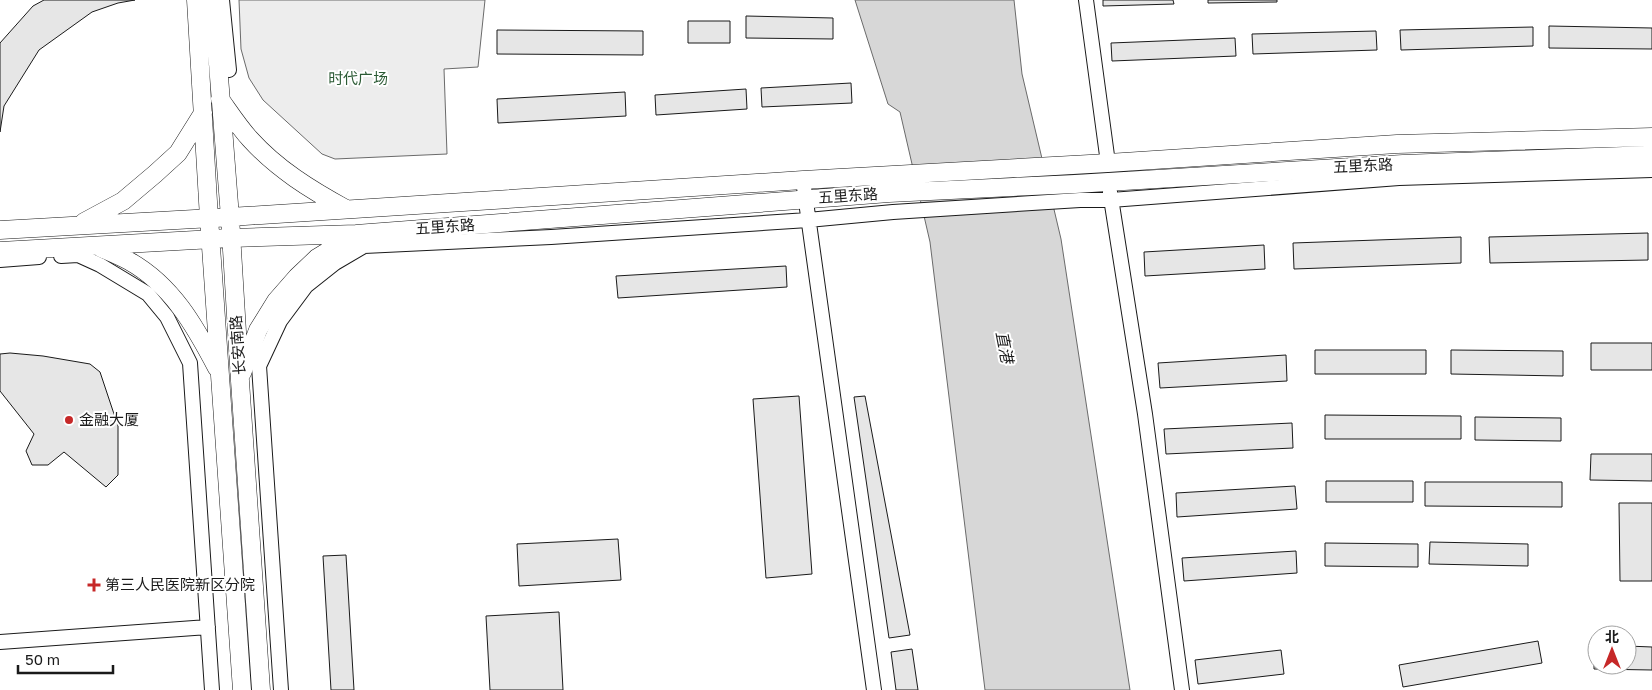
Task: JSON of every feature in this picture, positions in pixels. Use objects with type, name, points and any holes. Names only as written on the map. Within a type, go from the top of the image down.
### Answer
[{"type":"main road","name":"长安南路","points":[[196,0],[242,690]]},
{"type":"main road","name":"长安南路","points":[[213,0],[230,217],[261,690]]},
{"type":"main road","points":[[220,99],[250,139],[268,156],[291,176],[346,209]]},
{"type":"main road","points":[[78,225],[122,202],[155,174],[178,153],[203,113]]},
{"type":"main road","name":"五里东路","points":[[0,230],[1397,144],[1652,137]]},
{"type":"main road","name":"五里东路","points":[[0,252],[211,239],[356,234],[888,193],[1078,192],[1109,182],[1403,164],[1652,155]]},
{"type":"main road","points":[[240,381],[258,330],[276,301],[317,258],[356,234]]},
{"type":"main road","points":[[98,247],[129,261],[143,270],[174,299],[200,336],[220,376]]},
{"type":"street","points":[[222,0],[229,70]]},
{"type":"street","points":[[1086,0],[1108,163]]},
{"type":"street","points":[[281,690],[259,366],[280,321],[306,286],[335,263],[364,246],[551,237],[808,220],[1078,192],[1111,200],[1399,178],[1652,170]]},
{"type":"street","points":[[803,180],[874,690]]},
{"type":"street","points":[[1109,182],[1145,414],[1182,690]]},
{"type":"street","points":[[0,260],[78,255],[100,265],[148,294],[167,317],[190,363],[212,690]]},
{"type":"street","points":[[0,642],[208,628]]},
{"type":"shaded area","name":"时代广场","points":[[239,0],[485,0],[478,67],[444,69],[447,154],[335,159],[322,154],[263,100],[249,78],[241,49]]},
{"type":"water","name":"直港","points":[[855,0],[1014,0],[1022,74],[1061,239],[1130,690],[985,690],[930,242],[900,112],[888,104]]},
{"type":"building","points":[[44,0],[135,0],[118,3],[92,12],[39,50],[4,106],[0,132],[0,43],[33,6]]},
{"type":"building","points":[[1103,0],[1173,0],[1174,4],[1103,6]]},
{"type":"building","points":[[1208,0],[1277,0],[1277,2],[1208,3]]},
{"type":"building","points":[[746,16],[833,18],[833,39],[746,38]]},
{"type":"building","points":[[688,21],[730,21],[730,43],[688,43]]},
{"type":"building","points":[[1549,26],[1652,28],[1652,49],[1549,48]]},
{"type":"building","points":[[1533,27],[1533,46],[1401,50],[1400,30]]},
{"type":"building","points":[[497,30],[643,31],[643,55],[497,54]]},
{"type":"building","points":[[1376,31],[1377,50],[1253,54],[1252,34]]},
{"type":"building","points":[[1235,38],[1236,56],[1112,61],[1111,43]]},
{"type":"building","points":[[851,83],[852,103],[762,107],[761,88]]},
{"type":"building","points":[[746,89],[747,109],[656,115],[655,95]]},
{"type":"building","points":[[625,92],[626,116],[498,123],[497,99]]},
{"type":"building","points":[[1648,233],[1648,260],[1490,263],[1489,237]]},
{"type":"building","points":[[1461,237],[1461,263],[1294,269],[1293,243]]},
{"type":"building","points":[[1264,245],[1265,269],[1145,276],[1144,252]]},
{"type":"building","points":[[786,266],[787,287],[618,298],[616,276]]},
{"type":"building","points":[[1591,343],[1652,343],[1652,370],[1591,370]]},
{"type":"building","points":[[1315,350],[1426,350],[1426,374],[1315,374]]},
{"type":"building","points":[[1451,350],[1563,351],[1563,376],[1451,374]]},
{"type":"building","name":"金融大厦","points":[[0,354],[43,356],[90,364],[100,372],[118,426],[118,475],[106,487],[64,452],[48,465],[32,465],[26,451],[34,434],[0,391]]},
{"type":"building","points":[[1286,355],[1287,381],[1160,388],[1158,363]]},
{"type":"building","points":[[799,396],[812,574],[766,578],[753,399]]},
{"type":"building","points":[[865,396],[910,635],[889,638],[854,397]]},
{"type":"building","points":[[1325,415],[1461,416],[1461,439],[1325,439]]},
{"type":"building","points":[[1475,417],[1561,418],[1561,441],[1475,440]]},
{"type":"building","points":[[1292,423],[1293,448],[1166,454],[1164,429]]},
{"type":"building","points":[[1591,454],[1652,454],[1652,481],[1590,480]]},
{"type":"building","points":[[1326,481],[1413,481],[1413,502],[1326,502]]},
{"type":"building","points":[[1425,482],[1562,482],[1562,507],[1425,506]]},
{"type":"building","points":[[1295,486],[1297,509],[1177,517],[1176,493]]},
{"type":"building","points":[[1619,503],[1652,503],[1652,581],[1620,581]]},
{"type":"building","points":[[618,539],[621,580],[519,586],[517,544]]},
{"type":"building","points":[[1430,542],[1528,544],[1528,566],[1429,564]]},
{"type":"building","points":[[1325,543],[1418,544],[1418,567],[1325,566]]},
{"type":"building","points":[[1296,551],[1297,573],[1184,581],[1182,558]]},
{"type":"building","points":[[346,555],[354,690],[331,690],[323,556]]},
{"type":"building","points":[[559,612],[563,690],[490,690],[486,616]]},
{"type":"building","points":[[1538,641],[1542,663],[1403,687],[1399,665]]},
{"type":"building","points":[[1637,646],[1652,647],[1652,670],[1637,670]]},
{"type":"building","points":[[912,649],[918,690],[896,690],[891,652]]},
{"type":"building","points":[[1281,650],[1284,674],[1198,684],[1195,660]]},
{"type":"place","name":"金融大厦","points":[[69,420]]},
{"type":"place","name":"第三人民医院新区分院","points":[[94,585]]}]
